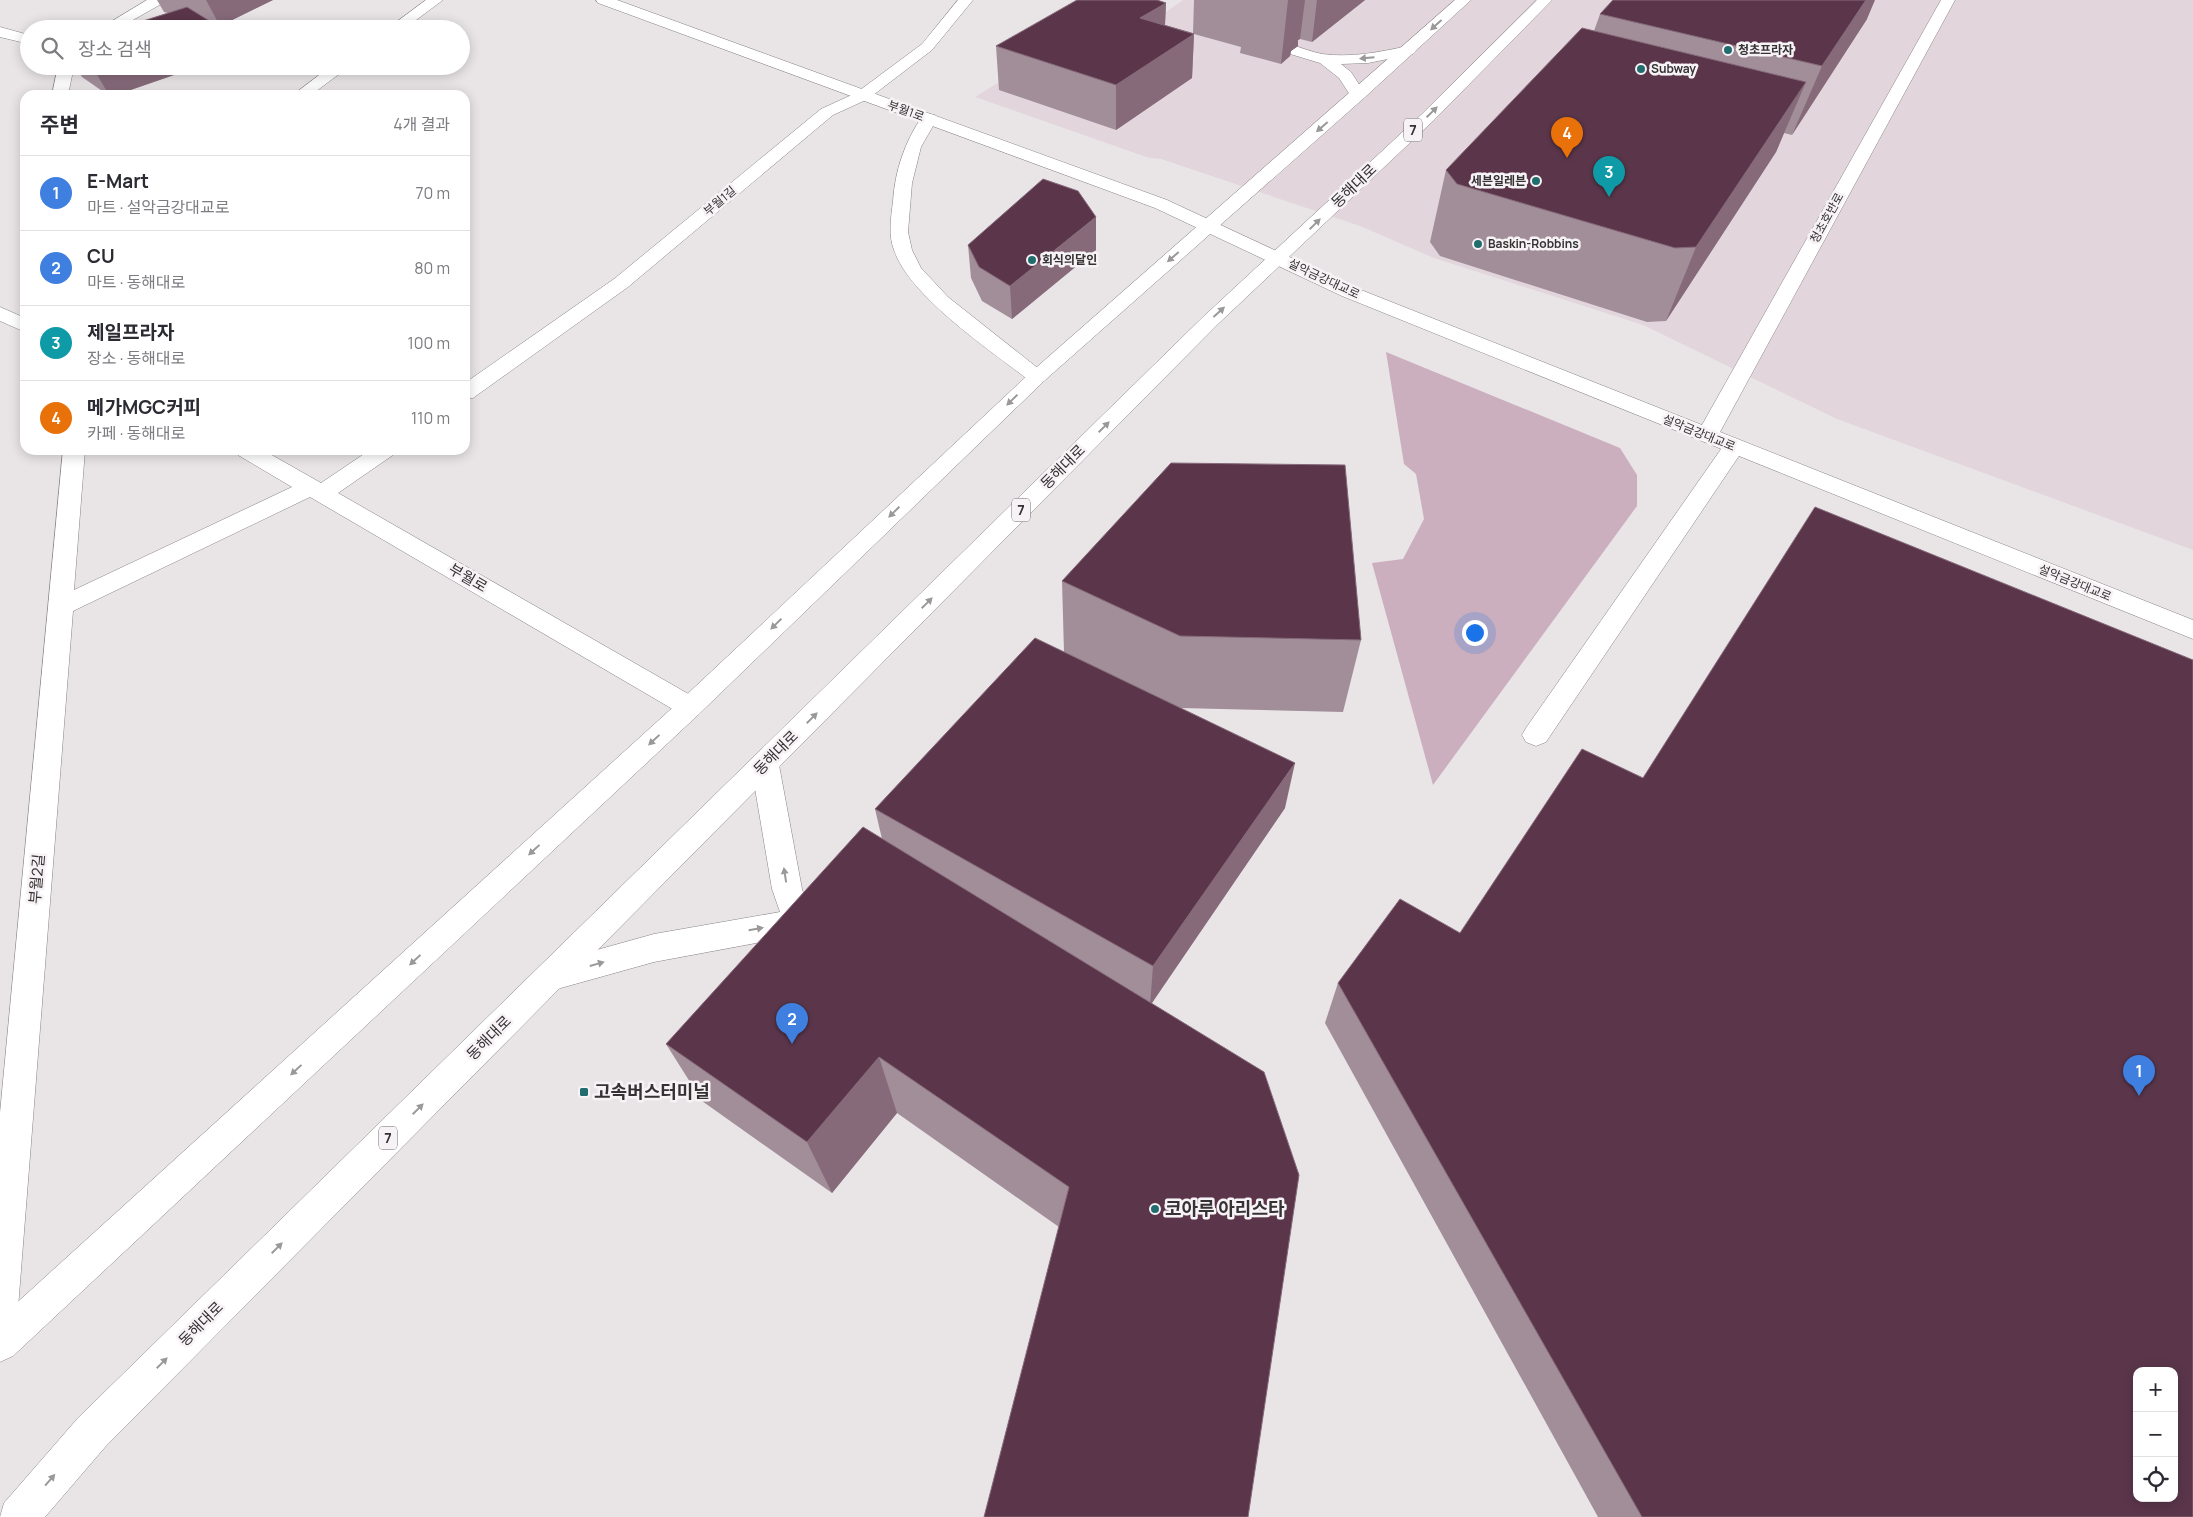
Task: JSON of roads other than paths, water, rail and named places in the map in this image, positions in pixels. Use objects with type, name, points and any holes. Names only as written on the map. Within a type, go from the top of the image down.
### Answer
[{"type":"street","points":[[122,20],[158,0]]},
{"type":"street","points":[[407,20],[436,0]]},
{"type":"street","name":"부월1로","points":[[603,0],[1161,204],[1209,225]]},
{"type":"street","name":"부월1길","points":[[470,389],[621,283],[826,112],[862,96],[927,47],[966,0]]},
{"type":"street","points":[[0,1343],[690,707],[1037,377],[1358,96],[1464,0]]},
{"type":"street","name":"동해대로","points":[[18,1517],[92,1432],[1210,321],[1428,117],[1545,0]]},
{"type":"street","name":"청초호반로","points":[[1707,436],[1948,0]]},
{"type":"street","points":[[0,32],[20,38]]},
{"type":"street","points":[[1292,50],[1325,59],[1378,57],[1408,51]]},
{"type":"street","points":[[1325,59],[1345,75],[1358,96]]},
{"type":"street","points":[[61,90],[64,75]]},
{"type":"street","points":[[308,90],[329,75]]},
{"type":"street","points":[[928,120],[912,146],[903,183],[899,232],[903,250],[912,270],[941,301],[1037,377]]},
{"type":"street","name":"설악금강대교로","points":[[1209,225],[1349,292],[2193,630]]},
{"type":"street","points":[[0,313],[20,323]]},
{"type":"street","points":[[1536,735],[1734,447]]},
{"type":"street","name":"부월2길","points":[[0,1308],[74,455]]},
{"type":"street","name":"부월로","points":[[255,455],[690,707]]},
{"type":"street","points":[[60,607],[317,490],[376,455]]},
{"type":"street","points":[[765,765],[787,889],[798,922],[836,946]]},
{"type":"street","points":[[550,977],[654,948],[798,922]]},
{"type":"place","name":"청초프라자","points":[[1728,50]]},
{"type":"place","name":"Subway","points":[[1641,69]]},
{"type":"place","name":"메가MGC커피","points":[[1567,158]]},
{"type":"place","name":"세븐일레븐","points":[[1536,181]]},
{"type":"place","name":"제일프라자","points":[[1609,197]]},
{"type":"place","name":"Baskin-Robbins","points":[[1478,244]]},
{"type":"place","name":"회식의달인","points":[[1032,260]]},
{"type":"place","name":"CU","points":[[792,1044]]},
{"type":"place","name":"고속버스터미널","points":[[584,1092]]},
{"type":"place","name":"E-Mart","points":[[2139,1096]]},
{"type":"place","name":"코아루 아리스타","points":[[1155,1209]]}]
